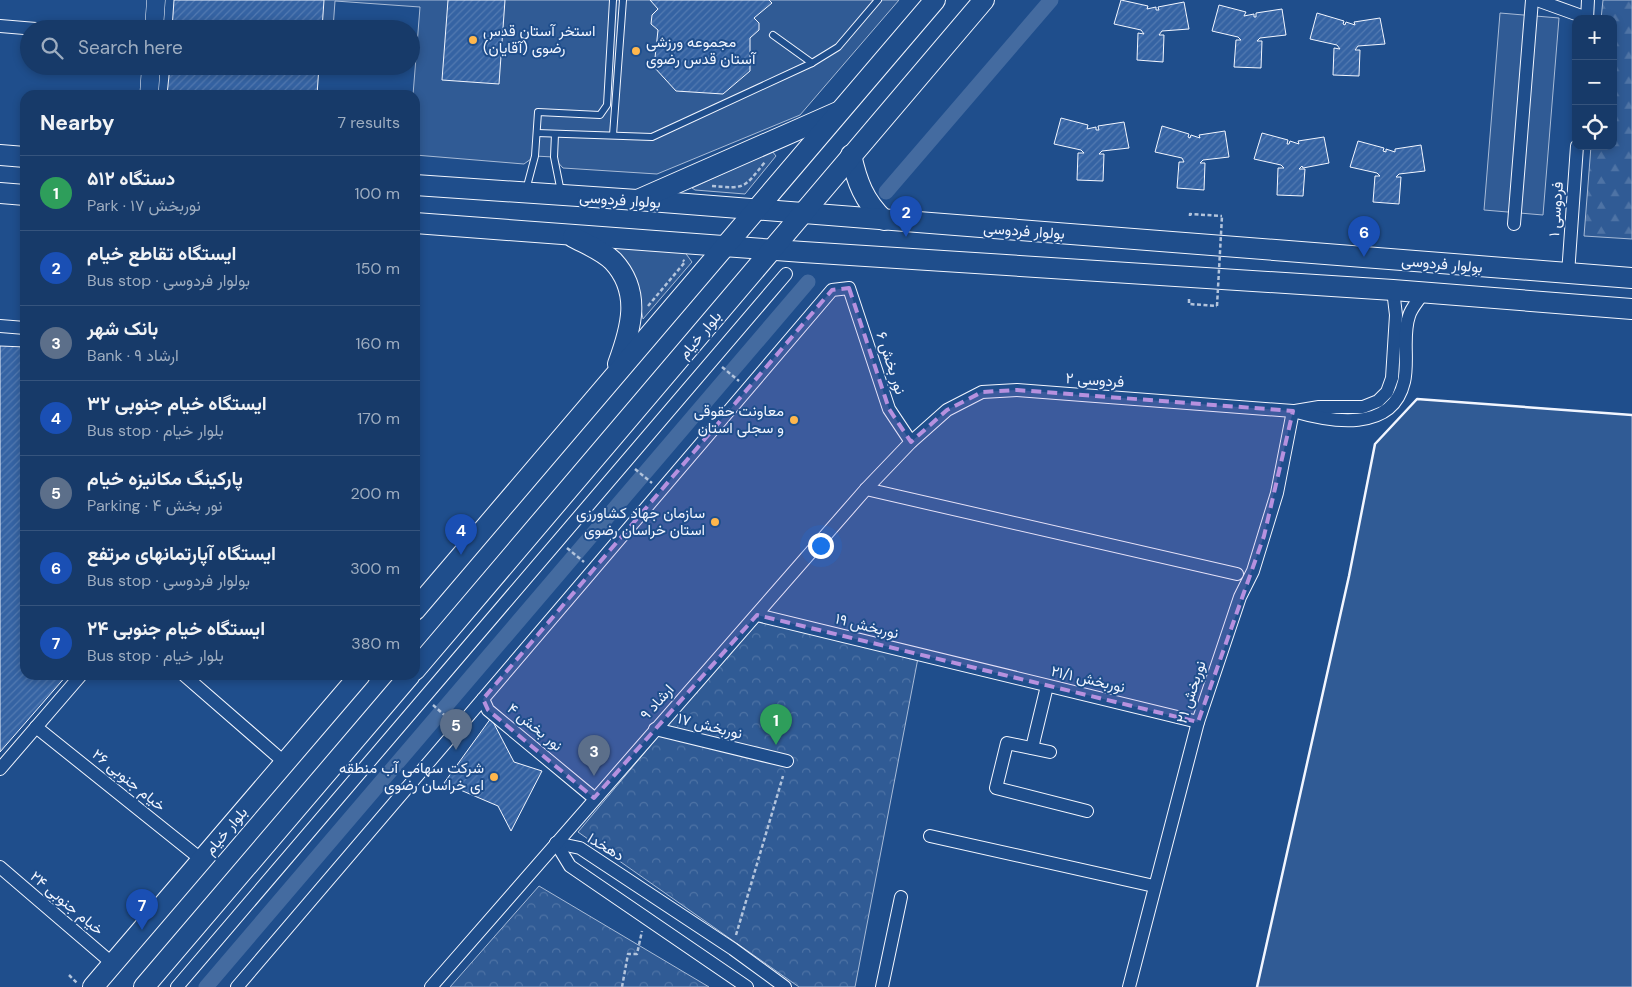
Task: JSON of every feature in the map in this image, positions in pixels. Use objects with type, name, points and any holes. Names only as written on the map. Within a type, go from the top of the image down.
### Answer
[{"type":"main road","points":[[420,604],[936,0]]},
{"type":"main road","name":"بلوار خیام","points":[[420,664],[984,0]]},
{"type":"main road","points":[[637,200],[842,110]]},
{"type":"main road","points":[[0,155],[20,157]]},
{"type":"main road","points":[[851,155],[862,194],[871,208],[884,220]]},
{"type":"main road","name":"بولوار فردوسی","points":[[420,185],[525,194],[637,200],[1632,278]]},
{"type":"main road","points":[[0,193],[20,194]]},
{"type":"main road","name":"بولوار فردوسی","points":[[420,223],[726,245],[772,250],[1393,290],[1632,309]]},
{"type":"main road","points":[[567,234],[601,252],[613,262],[622,275],[630,295],[633,316],[627,339],[608,383]]},
{"type":"main road","name":"بلوار خیام","points":[[86,986],[113,964],[356,680]]},
{"type":"main road","points":[[144,987],[406,680]]},
{"type":"street","points":[[155,20],[156,0]]},
{"type":"street","points":[[1514,224],[1532,0]]},
{"type":"street","points":[[1536,0],[1578,15]]},
{"type":"street","points":[[1587,15],[1588,0]]},
{"type":"street","points":[[0,26],[20,28]]},
{"type":"street","points":[[149,90],[150,75]]},
{"type":"street","name":"فردوسی ۱","points":[[1568,274],[1577,150]]},
{"type":"street","points":[[177,987],[786,274]]},
{"type":"street","name":"نور بخش ۶","points":[[748,389],[832,290],[849,288],[889,409],[912,442]]},
{"type":"street","name":"فردوسی ۲","points":[[1293,411],[1319,406],[1363,408],[1378,401],[1387,392],[1392,378],[1396,315],[1393,290]]},
{"type":"street","name":"فردوسی ۲","points":[[912,442],[946,410],[982,392],[1017,390],[1293,411],[1320,419],[1366,420],[1385,412],[1398,398],[1404,381],[1409,316],[1423,293]]},
{"type":"street","points":[[0,326],[20,328]]},
{"type":"street","points":[[237,987],[748,389]]},
{"type":"street","name":"نوربخش ۲۱","points":[[1129,987],[1198,722],[1240,597],[1253,571],[1277,493],[1293,411]]},
{"type":"street","name":"ارشاد ۹","points":[[431,987],[594,798],[866,489],[912,442]]},
{"type":"street","points":[[866,489],[1237,574]]},
{"type":"street","name":"نوربخش ۱۹","points":[[757,615],[970,668]]},
{"type":"street","name":"نوربخش ۲۱/۱","points":[[970,668],[1198,722]]},
{"type":"street","points":[[0,769],[77,680]]},
{"type":"street","points":[[190,680],[284,762]]},
{"type":"street","points":[[1032,748],[1047,686]]},
{"type":"street","name":"نور بخش ۴","points":[[482,699],[488,710],[594,798]]},
{"type":"street","name":"خیام جنوبی ۲۶","points":[[36,727],[202,860]]},
{"type":"street","name":"نوربخش ۱۷","points":[[655,730],[786,761]]},
{"type":"street","points":[[1050,752],[1007,743],[996,788],[1087,811]]},
{"type":"street","points":[[930,836],[1154,886]]},
{"type":"street","points":[[556,843],[570,866],[747,987]]},
{"type":"street","name":"دهخدا","points":[[556,843],[580,848],[732,949],[785,987]]},
{"type":"street","name":"خیام جنوبی ۲۴","points":[[0,868],[113,964]]},
{"type":"street","points":[[882,987],[901,897]]},
{"type":"lane","points":[[525,194],[535,156],[538,112],[600,116],[607,105],[613,0]]},
{"type":"lane","points":[[613,135],[623,0]]},
{"type":"lane","points":[[537,133],[652,137],[812,63],[838,47],[878,0]]},
{"type":"lane","points":[[773,35],[812,63]]},
{"type":"lane","points":[[555,134],[554,157],[561,196]]},
{"type":"path","points":[[1189,299],[1189,304],[1217,306],[1222,216],[1190,214],[1190,216]]},
{"type":"path","points":[[633,316],[648,306],[685,262],[681,256]]},
{"type":"path","points":[[714,359],[748,389]]},
{"type":"path","points":[[626,461],[661,490]]},
{"type":"path","points":[[558,541],[593,570]]},
{"type":"path","points":[[424,698],[459,727]]},
{"type":"path","points":[[732,949],[783,776]]},
{"type":"path","points":[[622,987],[628,954],[637,954],[645,917]]},
{"type":"path","points":[[69,975],[86,986]]},
{"type":"highlighted area","points":[[849,288],[889,409],[911,442],[947,410],[982,392],[1017,390],[1293,411],[1264,536],[1198,722],[757,615],[594,798],[488,710],[483,699],[832,290]]},
{"type":"shaded area","name":"مجموعه ورزشی آستان قدس رضوی","points":[[175,0],[899,0],[800,115],[657,174],[563,168],[553,157],[535,156],[524,164],[420,155],[420,90],[413,90],[415,75],[420,75],[420,7],[335,1],[334,20],[174,20]]},
{"type":"shaded area","points":[[1500,13],[1559,18],[1543,215],[1484,210]]},
{"type":"shaded area","points":[[772,151],[776,156],[745,194],[695,190],[692,188]]},
{"type":"shaded area","points":[[609,245],[684,251],[692,262],[643,319],[637,289]]},
{"type":"shaded area","points":[[1417,399],[1632,415],[1632,987],[1257,987],[1349,576],[1375,444]]},
{"type":"green space","points":[[1603,0],[1632,0],[1632,239],[1584,236],[1591,150],[1617,150],[1617,15],[1601,15]]},
{"type":"green space","points":[[756,620],[918,658],[855,987],[799,987],[578,832]]},
{"type":"green space","points":[[539,886],[709,987],[450,987]]},
{"type":"building","points":[[174,0],[324,0],[323,20],[173,20]]},
{"type":"building","name":"استخر آستان قدس رضوی (آقایان)","points":[[448,0],[505,0],[499,84],[442,80]]},
{"type":"building","points":[[650,0],[769,0],[772,3],[754,18],[759,23],[759,30],[750,38],[750,71],[723,94],[676,91],[654,67],[658,30],[651,24],[652,15],[658,9]]},
{"type":"building","points":[[1121,0],[1148,6],[1147,9],[1156,7],[1156,10],[1159,10],[1158,7],[1184,2],[1189,29],[1162,31],[1159,35],[1164,35],[1163,62],[1137,60],[1138,33],[1144,34],[1141,30],[1114,24]]},
{"type":"building","points":[[1219,5],[1246,12],[1244,16],[1254,14],[1254,17],[1256,17],[1256,13],[1282,9],[1286,35],[1260,38],[1257,41],[1262,41],[1261,68],[1234,67],[1236,40],[1241,40],[1238,37],[1212,31]]},
{"type":"building","points":[[1317,13],[1344,21],[1343,24],[1345,25],[1346,22],[1355,25],[1354,22],[1380,18],[1385,44],[1358,46],[1355,50],[1360,50],[1359,76],[1333,75],[1334,48],[1340,49],[1337,45],[1310,39]]},
{"type":"building","points":[[169,75],[318,75],[317,90],[168,90]]},
{"type":"building","points":[[1061,118],[1088,125],[1087,129],[1096,127],[1096,130],[1099,130],[1098,126],[1124,122],[1129,148],[1102,151],[1099,154],[1104,154],[1103,181],[1077,180],[1078,153],[1084,153],[1081,150],[1054,144]]},
{"type":"building","points":[[1162,126],[1189,134],[1188,137],[1190,138],[1191,135],[1200,138],[1199,135],[1225,131],[1229,157],[1203,160],[1200,163],[1205,163],[1204,190],[1177,188],[1179,162],[1184,162],[1182,158],[1155,152]]},
{"type":"building","points":[[1262,133],[1288,140],[1287,144],[1290,141],[1299,144],[1298,141],[1324,137],[1329,163],[1303,168],[1302,166],[1299,169],[1305,169],[1303,196],[1277,195],[1278,168],[1284,168],[1281,165],[1254,159]]},
{"type":"building","points":[[1358,141],[1384,148],[1383,151],[1386,152],[1386,149],[1395,152],[1395,149],[1421,145],[1425,171],[1399,174],[1396,177],[1401,177],[1399,204],[1373,202],[1375,176],[1380,176],[1377,173],[1350,167]]},
{"type":"building","points":[[0,346],[20,347],[20,680],[63,680],[0,752]]},
{"type":"building","name":"شرکت سهامی آب منطقه ای خراسان رضوی","points":[[491,718],[514,762],[542,771],[511,831],[498,806],[444,783]]},
{"type":"waterway","points":[[886,192],[1051,0]]},
{"type":"waterway","points":[[206,987],[808,282]]},
{"type":"wall","points":[[1257,987],[1349,576],[1375,444],[1417,399],[1632,415]]},
{"type":"place","name":"استخر آستان قدس رضوی (آقایان)","points":[[473,40]]},
{"type":"place","name":"مجموعه ورزشی آستان قدس رضوی","points":[[636,51]]},
{"type":"place","name":"ایستگاه تقاطع خیام","points":[[906,237]]},
{"type":"place","name":"ایستگاه آپارتمانهای مرتفع","points":[[1364,257]]},
{"type":"place","name":"معاونت حقوقی و سجلی استان","points":[[794,420]]},
{"type":"place","name":"سازمان جهاد کشاورزی استان خراسان رضوی","points":[[715,522]]},
{"type":"place","name":"ایستگاه خیام جنوبی ۳۲","points":[[461,555]]},
{"type":"place","name":"۵۱۲ دستگاه","points":[[776,745]]},
{"type":"place","name":"پارکینگ مکانیزه خیام","points":[[456,750]]},
{"type":"place","name":"بانک شهر","points":[[594,776]]},
{"type":"place","name":"شرکت سهامی آب منطقه ای خراسان رضوی","points":[[494,777]]},
{"type":"place","name":"ایستگاه خیام جنوبی ۲۴","points":[[142,930]]}]
